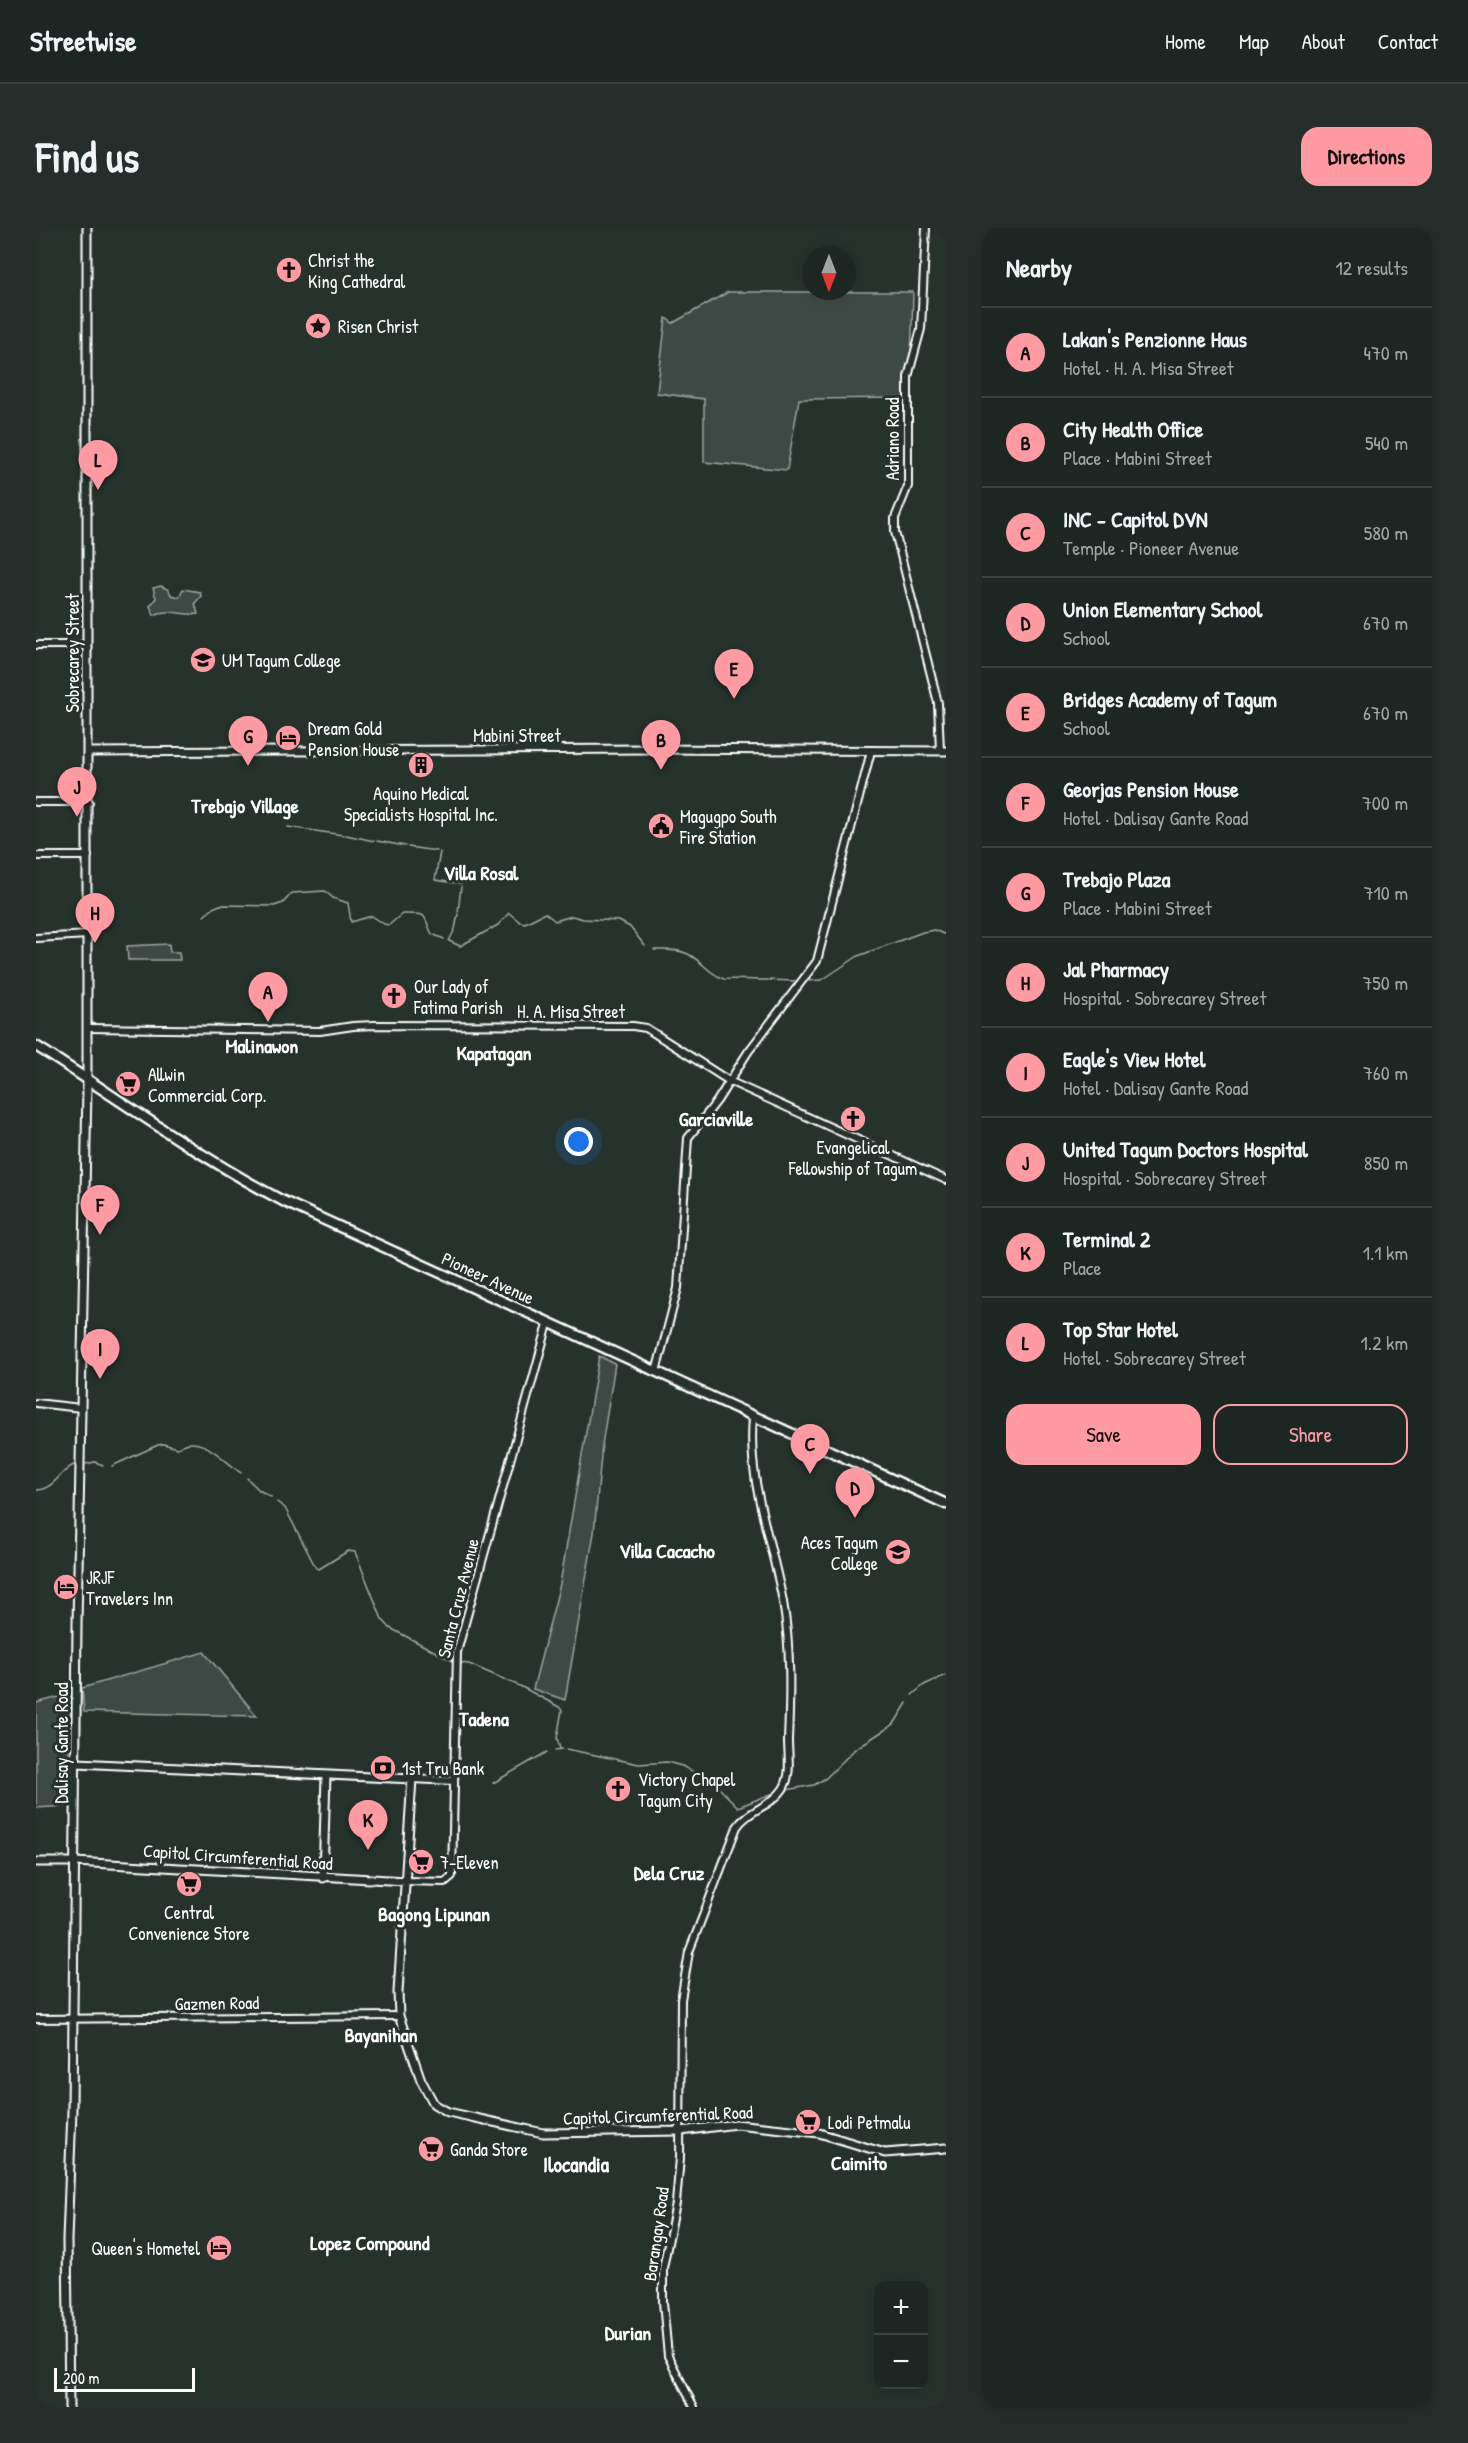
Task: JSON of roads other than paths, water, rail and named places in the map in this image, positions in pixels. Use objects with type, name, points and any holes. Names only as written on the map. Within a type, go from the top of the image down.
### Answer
[{"type":"highway","name":"Pioneer Avenue","points":[[36,1046],[249,1184],[548,1324],[946,1504]]},
{"type":"main road","name":"Sobrecarey Street","points":[[87,228],[87,1079]]},
{"type":"main road","name":"Mabini Street","points":[[88,752],[610,749],[943,752]]},
{"type":"main road","name":"Dalisay Gante Road","points":[[69,2407],[67,2240],[73,2020],[77,1625],[87,1079]]},
{"type":"main road","points":[[77,1763],[412,1779],[406,1881]]},
{"type":"main road","points":[[323,1878],[326,1775]]},
{"type":"main road","name":"Capitol Circumferential Road","points":[[36,1862],[75,1862],[406,1881],[398,1992],[399,2016],[424,2088],[434,2104],[448,2112],[543,2133],[681,2132],[726,2125],[747,2125],[819,2133],[885,2153],[946,2148]]},
{"type":"street","name":"Adriano Road","points":[[926,228],[921,329],[908,377],[908,486],[895,518],[895,532],[904,577],[936,692],[943,752]]},
{"type":"street","points":[[36,645],[87,645]]},
{"type":"street","points":[[656,1372],[678,1288],[688,1138],[717,1101],[748,1052],[817,961],[871,751]]},
{"type":"street","points":[[36,802],[88,802]]},
{"type":"street","points":[[36,856],[88,856]]},
{"type":"street","points":[[36,938],[88,935]]},
{"type":"street","name":"H. A. Misa Street","points":[[87,1028],[320,1031],[374,1025],[638,1026],[646,1028],[729,1081],[946,1180]]},
{"type":"street","name":"Santa Cruz Avenue","points":[[406,1881],[445,1882],[451,1878],[457,1652],[548,1324]]},
{"type":"street","points":[[36,1403],[81,1408]]},
{"type":"street","name":"Barangay Road","points":[[694,2407],[668,2356],[663,2302],[663,2268],[676,2203],[681,2132],[681,2000],[689,1952],[737,1827],[746,1817],[778,1794],[788,1774],[789,1695],[786,1627],[774,1557],[753,1463],[753,1418]]},
{"type":"street","points":[[412,1779],[454,1781]]},
{"type":"street","name":"Gazmen Road","points":[[36,2019],[399,2016]]},
{"type":"waterway","points":[[288,827],[343,835]]},
{"type":"waterway","points":[[346,835],[374,841]]},
{"type":"waterway","points":[[377,841],[405,846]]},
{"type":"waterway","points":[[408,847],[437,851]]},
{"type":"waterway","points":[[440,852],[435,880],[461,884]]},
{"type":"waterway","points":[[458,912],[461,887]]},
{"type":"waterway","points":[[204,916],[220,905],[274,906],[283,903],[292,893],[325,891],[333,898],[348,903],[351,922],[372,916],[389,925],[402,914],[417,914],[424,916],[432,934],[444,939]]},
{"type":"waterway","points":[[458,914],[455,929],[449,941],[460,946],[498,925],[509,913],[520,922],[525,923],[545,913],[555,921],[572,916],[583,919],[619,921],[630,927],[645,946]]},
{"type":"waterway","points":[[806,981],[822,980],[858,956],[923,932],[934,930],[946,935]]},
{"type":"waterway","points":[[654,950],[684,952],[724,979],[798,981]]},
{"type":"waterway","points":[[112,1466],[158,1445],[178,1448],[194,1443],[203,1445],[219,1455],[241,1473]]},
{"type":"waterway","points":[[86,1464],[95,1462],[103,1465]]},
{"type":"waterway","points":[[36,1490],[53,1483],[65,1470],[76,1464]]},
{"type":"waterway","points":[[247,1478],[259,1490],[271,1497]]},
{"type":"waterway","points":[[277,1502],[285,1508],[316,1568],[319,1569],[348,1551],[355,1552],[382,1619],[390,1628],[453,1661]]},
{"type":"waterway","points":[[460,1663],[469,1664],[522,1687],[559,1707],[562,1710],[557,1738],[560,1749]]},
{"type":"waterway","points":[[912,1695],[924,1685],[946,1675]]},
{"type":"waterway","points":[[786,1790],[814,1785],[826,1778],[855,1749],[894,1724],[907,1703]]},
{"type":"waterway","points":[[555,1750],[562,1749]]},
{"type":"waterway","points":[[566,1749],[639,1764],[667,1762],[682,1766],[713,1782],[738,1807],[779,1791]]},
{"type":"waterway","points":[[493,1783],[547,1752]]},
{"type":"place","name":"Christ the King Cathedral","points":[[289,270]]},
{"type":"place","name":"Risen Christ","points":[[318,326]]},
{"type":"place","name":"Top Star Hotel","points":[[98,490]]},
{"type":"place","name":"UM Tagum College","points":[[203,660]]},
{"type":"place","name":"Bridges Academy of Tagum","points":[[734,699]]},
{"type":"place","name":"Dream Gold Pension House","points":[[288,738]]},
{"type":"place","name":"Aquino Medical Specialists Hospital Inc.","points":[[421,765]]},
{"type":"place","name":"Trebajo Plaza","points":[[248,766]]},
{"type":"place","name":"City Health Office","points":[[661,770]]},
{"type":"place","name":"United Tagum Doctors Hospital","points":[[77,817]]},
{"type":"place","name":"Magugpo South Fire Station","points":[[661,826]]},
{"type":"place","name":"Jal Pharmacy","points":[[95,943]]},
{"type":"place","name":"Our Lady of Fatima Parish","points":[[394,996]]},
{"type":"place","name":"Lakan's Penzionne Haus","points":[[268,1022]]},
{"type":"place","name":"Allwin Commercial Corp.","points":[[128,1084]]},
{"type":"place","name":"Evangelical Fellowship of Tagum","points":[[853,1119]]},
{"type":"place","name":"Georjas Pension House","points":[[100,1235]]},
{"type":"place","name":"Eagle's View Hotel","points":[[100,1379]]},
{"type":"place","name":"INC - Capitol DVN","points":[[810,1474]]},
{"type":"place","name":"Union Elementary School","points":[[855,1518]]},
{"type":"place","name":"Aces Tagum College","points":[[898,1552]]},
{"type":"place","name":"JRJF Travelers Inn","points":[[66,1587]]},
{"type":"place","name":"1st Tru Bank","points":[[383,1768]]},
{"type":"place","name":"Victory Chapel Tagum City","points":[[618,1789]]},
{"type":"place","name":"Terminal 2","points":[[368,1850]]},
{"type":"place","name":"7-Eleven","points":[[421,1862]]},
{"type":"place","name":"Central Convenience Store","points":[[189,1884]]},
{"type":"place","name":"Lodi Petmalu","points":[[808,2122]]},
{"type":"place","name":"Ganda Store","points":[[431,2149]]},
{"type":"place","name":"Queen's Hometel","points":[[219,2248]]},
{"type":"district","name":"Trebajo Village","points":[[245,805]]},
{"type":"district","name":"Villa Rosal","points":[[481,872]]},
{"type":"district","name":"Malinawon","points":[[262,1045]]},
{"type":"district","name":"Kapatagan","points":[[494,1052]]},
{"type":"district","name":"Garciaville","points":[[716,1118]]},
{"type":"district","name":"Villa Cacacho","points":[[667,1550]]},
{"type":"district","name":"Tadena","points":[[484,1718]]},
{"type":"district","name":"Dela Cruz","points":[[669,1872]]},
{"type":"district","name":"Bagong Lipunan","points":[[434,1913]]},
{"type":"district","name":"Bayanihan","points":[[381,2034]]},
{"type":"district","name":"Caimito","points":[[859,2162]]},
{"type":"district","name":"Ilocandia","points":[[576,2164]]},
{"type":"district","name":"Lopez Compound","points":[[370,2242]]},
{"type":"district","name":"Durian","points":[[628,2332]]}]
